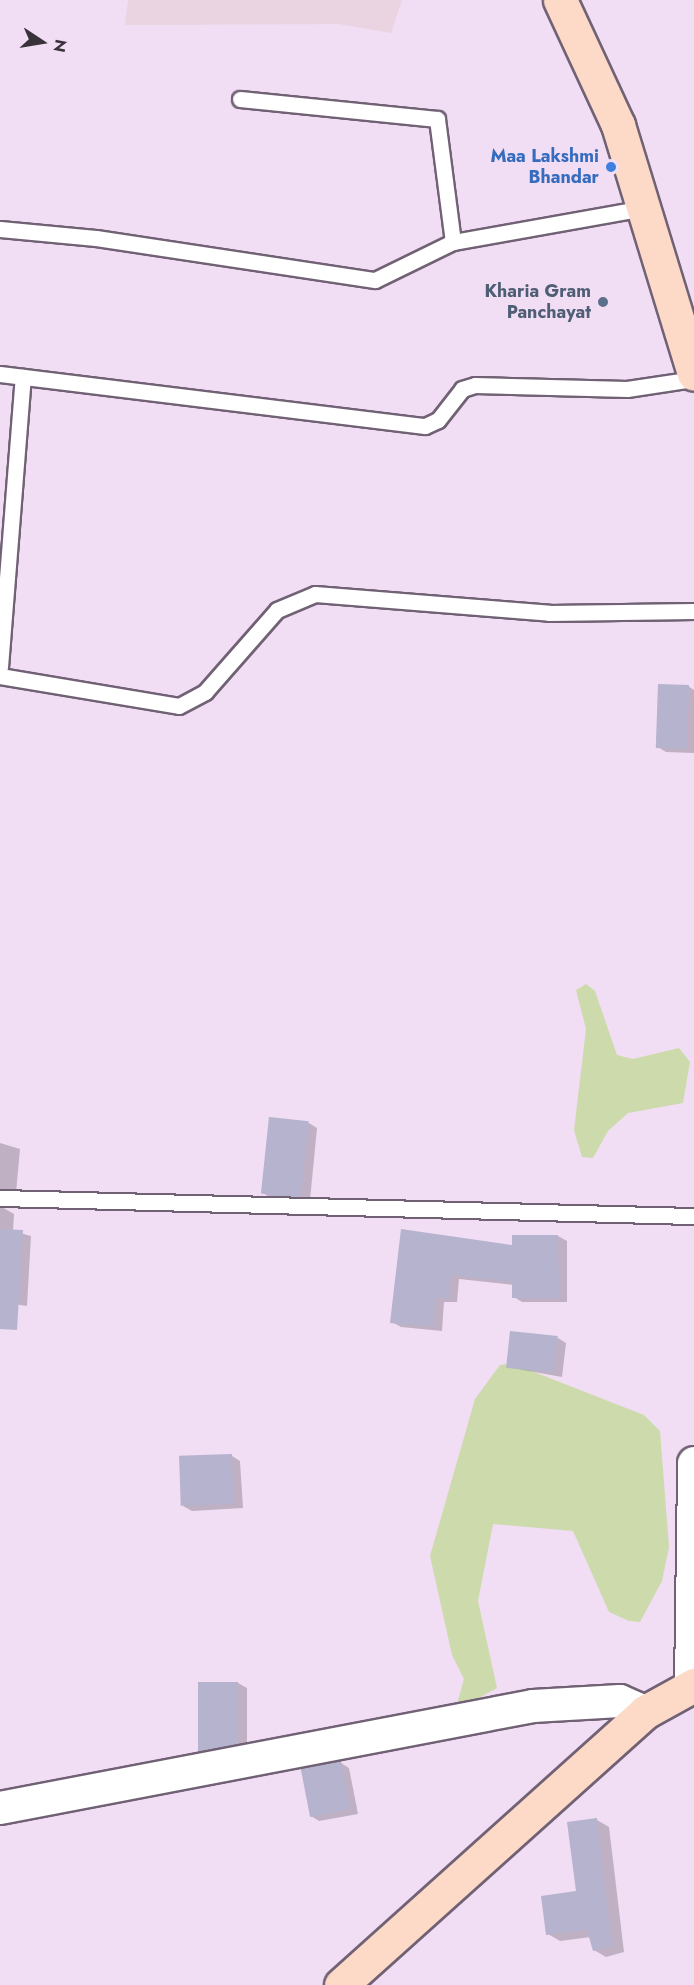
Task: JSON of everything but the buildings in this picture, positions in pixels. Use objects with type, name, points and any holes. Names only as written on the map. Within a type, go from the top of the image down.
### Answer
[{"type":"street","points":[[560,0],[618,125],[694,374]]},
{"type":"street","points":[[341,1985],[645,1712],[693,1686],[694,1463]]},
{"type":"street","points":[[0,1808],[533,1706],[620,1701],[645,1712]]},
{"type":"lane","points":[[240,99],[437,119],[453,242]]},
{"type":"lane","points":[[0,230],[96,238],[375,280],[453,242],[643,208]]},
{"type":"lane","points":[[0,374],[425,426],[438,420],[457,393],[475,385],[627,389],[694,379]]},
{"type":"lane","points":[[0,667],[23,377]]},
{"type":"lane","points":[[0,676],[179,706],[205,692],[277,610],[315,594],[549,613],[694,611]]},
{"type":"lane","points":[[0,1198],[694,1216]]},
{"type":"shaded area","points":[[128,0],[402,0],[391,33],[339,24],[125,25]]},
{"type":"green space","points":[[586,984],[595,991],[617,1055],[633,1059],[679,1048],[690,1062],[683,1103],[628,1113],[608,1131],[593,1158],[582,1157],[574,1130],[586,1029],[576,990]]},
{"type":"green space","points":[[511,1363],[644,1415],[660,1431],[669,1547],[662,1581],[640,1622],[629,1621],[609,1612],[573,1531],[493,1524],[478,1601],[497,1688],[455,1711],[464,1679],[452,1655],[430,1556],[475,1399],[500,1365]]},
{"type":"place","name":"Maa Lakshmi Bhandar","points":[[611,167]]},
{"type":"place","name":"Kharia Gram Panchayat","points":[[603,302]]}]
